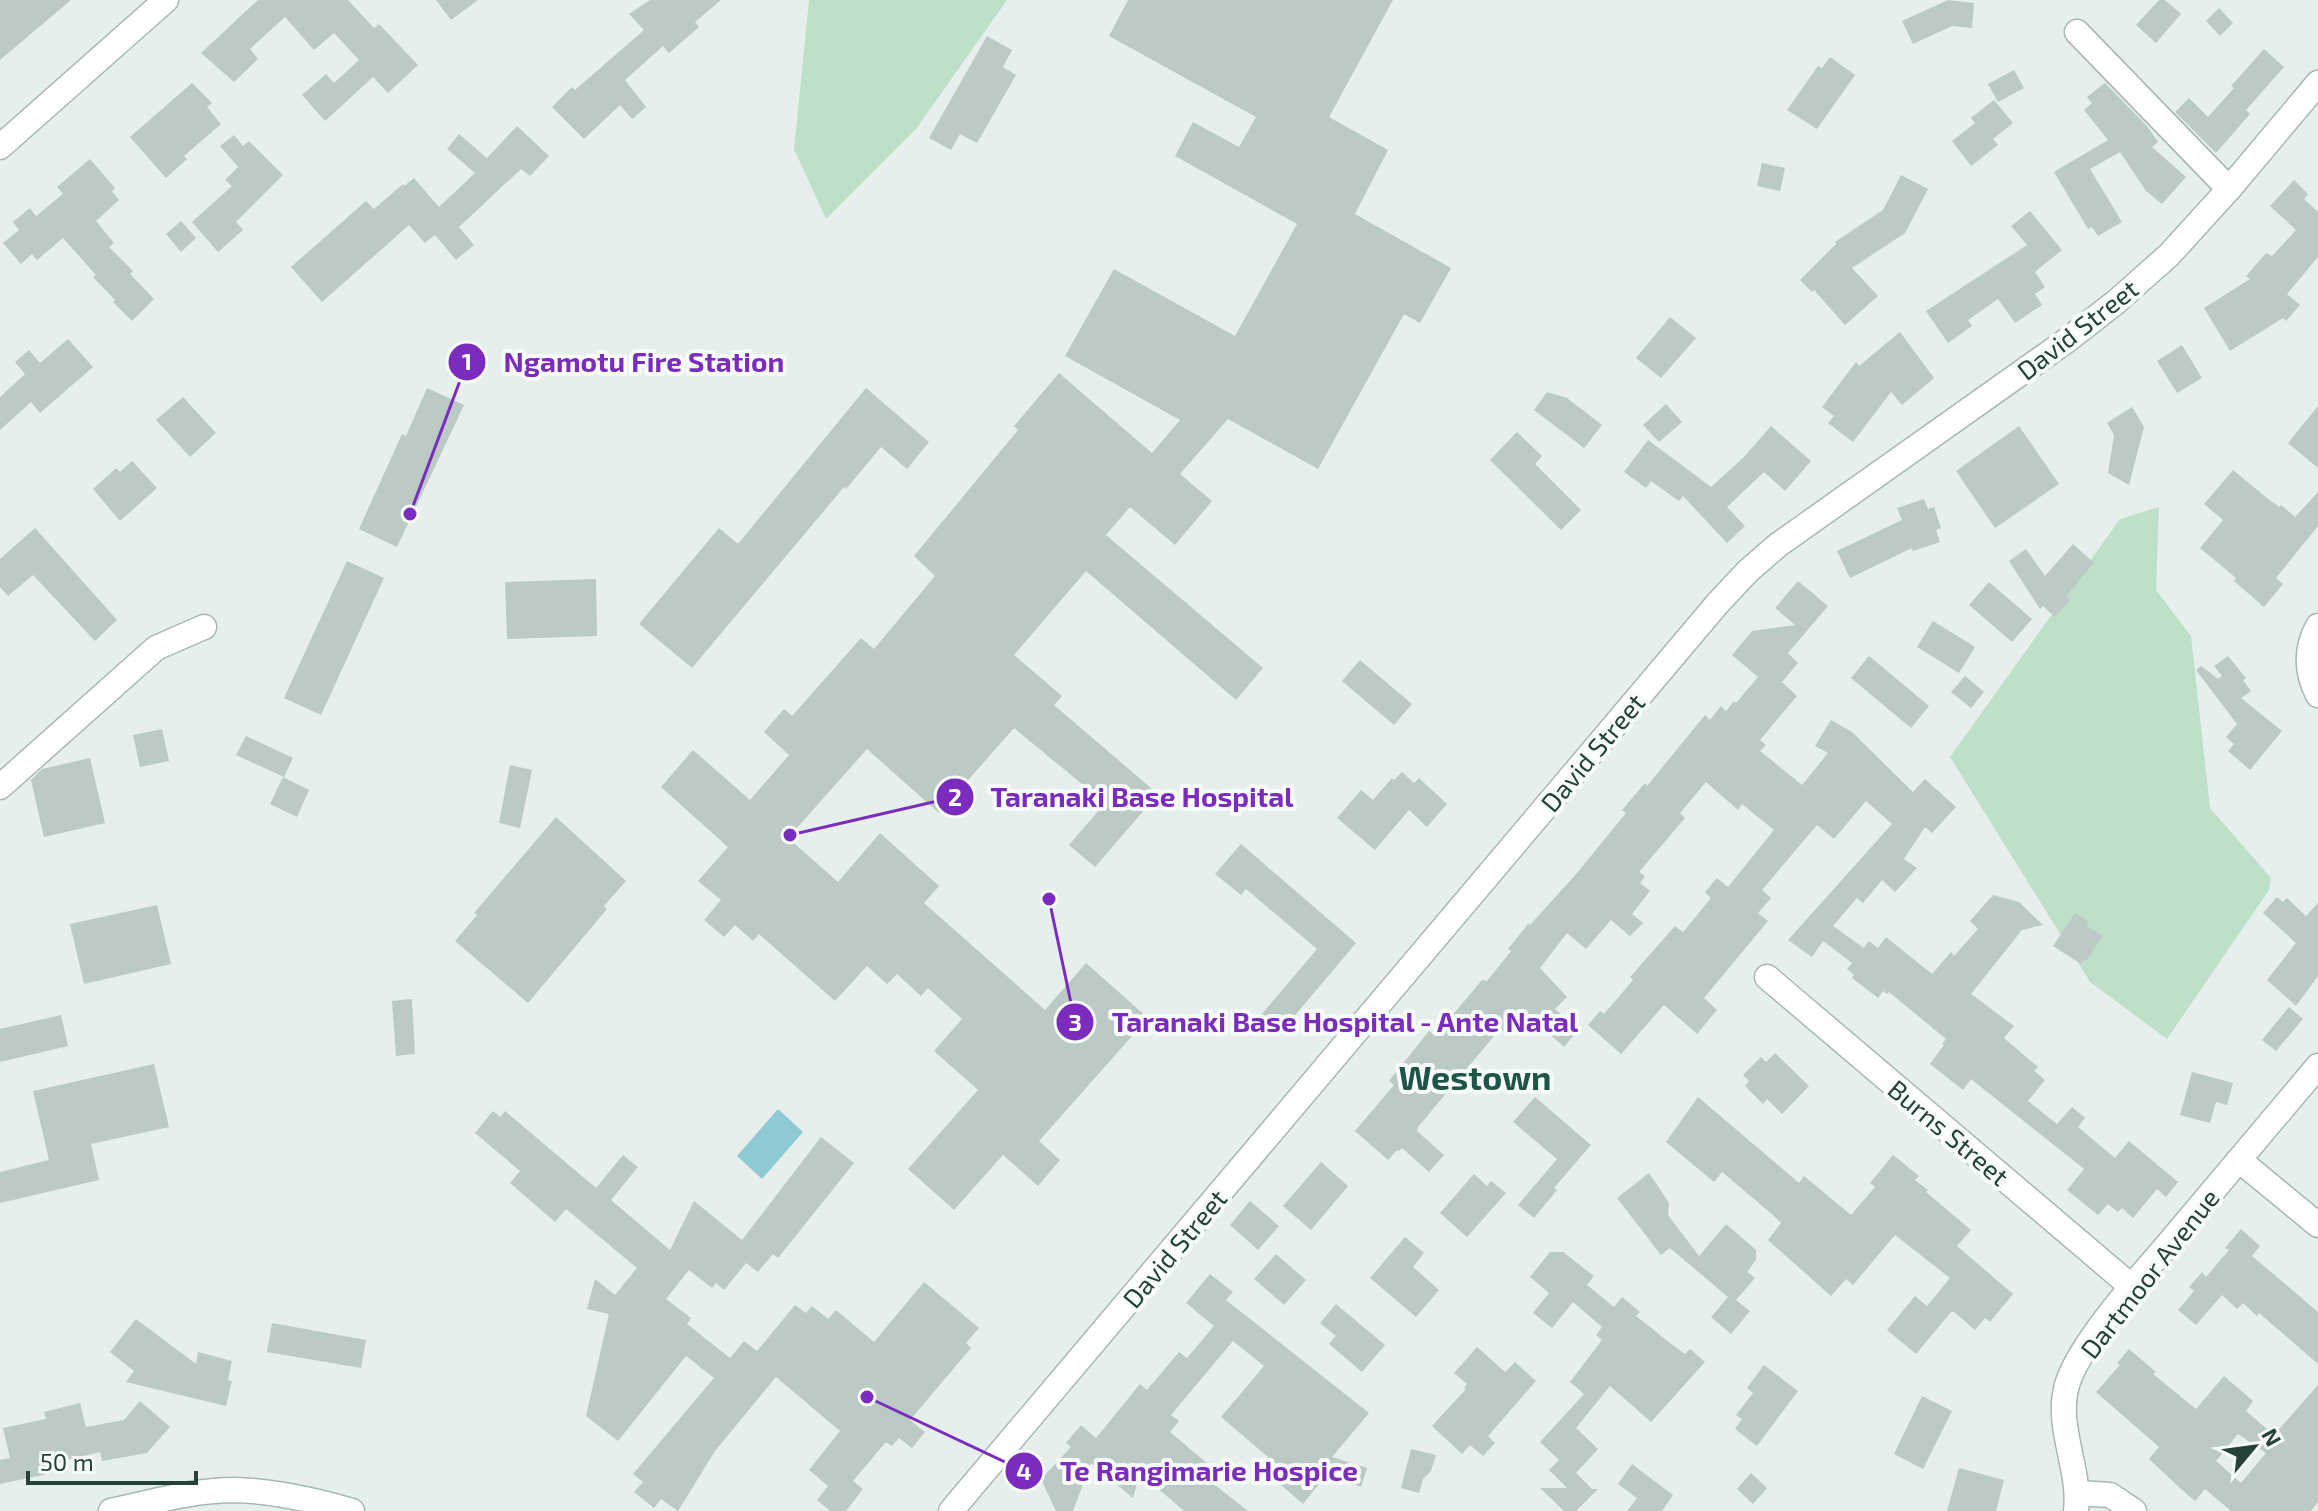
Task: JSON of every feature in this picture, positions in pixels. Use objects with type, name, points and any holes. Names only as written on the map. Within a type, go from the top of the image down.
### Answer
[{"type":"street","points":[[0,147],[166,0]]},
{"type":"street","points":[[2077,32],[2229,189]]},
{"type":"street","name":"David Street","points":[[951,1511],[1647,686],[1748,571],[1778,545],[2066,341],[2116,302],[2169,255],[2318,83]]},
{"type":"street","points":[[2318,626],[2310,643],[2308,661],[2318,695]]},
{"type":"street","points":[[0,787],[156,648],[204,627]]},
{"type":"street","name":"Burns Street","points":[[1767,977],[2132,1287]]},
{"type":"street","name":"Dartmoor Avenue","points":[[2077,1502],[2064,1404],[2067,1384],[2078,1359],[2132,1287],[2318,1066]]},
{"type":"street","points":[[2239,1160],[2318,1225]]},
{"type":"street","points":[[111,1511],[195,1493],[233,1490],[274,1493],[344,1510]]},
{"type":"street","points":[[2077,1502],[2110,1495],[2134,1511]]},
{"type":"green space","points":[[809,0],[1007,0],[916,129],[826,219],[794,149]]},
{"type":"green space","points":[[2159,507],[2156,590],[2191,636],[2210,808],[2271,878],[2269,890],[2167,1039],[2090,982],[1950,757],[2120,519]]},
{"type":"water","points":[[778,1109],[803,1132],[762,1179],[737,1156]]},
{"type":"building","points":[[0,0],[71,0],[0,60]]},
{"type":"building","points":[[258,0],[348,0],[374,28],[379,24],[418,65],[388,93],[373,77],[325,121],[302,95],[326,74],[334,83],[359,60],[334,33],[314,50],[285,17],[250,49],[258,59],[234,82],[201,53]]},
{"type":"building","points":[[436,0],[478,0],[451,20]]},
{"type":"building","points":[[650,0],[721,0],[695,22],[699,27],[669,53],[663,46],[625,80],[646,107],[632,119],[620,105],[584,139],[552,107],[572,87],[575,90],[644,30],[629,14]]},
{"type":"building","points":[[1128,0],[1393,0],[1329,117],[1388,150],[1355,214],[1451,268],[1420,323],[1404,314],[1318,469],[1228,419],[1180,474],[1212,501],[1175,545],[1130,507],[1106,535],[1263,668],[1236,700],[1086,571],[1014,655],[1062,696],[1054,705],[1158,794],[1095,867],[1069,845],[1105,803],[1014,728],[939,813],[867,749],[788,838],[838,882],[880,833],[939,886],[924,903],[1045,1010],[1086,963],[1148,1018],[1039,1141],[1060,1160],[1038,1186],[1003,1155],[954,1210],[908,1169],[978,1090],[934,1051],[962,1019],[928,988],[921,996],[897,974],[887,984],[867,966],[835,1001],[759,934],[753,941],[735,925],[724,937],[704,920],[721,900],[698,881],[728,847],[661,787],[693,750],[750,800],[789,755],[764,732],[784,709],[792,716],[861,638],[874,649],[935,576],[914,556],[1018,430],[1014,426],[1059,373],[1152,453],[1180,420],[1065,356],[1114,269],[1235,336],[1297,224],[1175,156],[1193,122],[1239,147],[1256,117],[1109,36]]},
{"type":"building","points":[[1948,0],[1974,3],[1972,28],[1952,26],[1913,44],[1902,21]]},
{"type":"building","points":[[2159,0],[2165,0],[2181,14],[2156,43],[2136,25]]},
{"type":"building","points":[[2219,8],[2233,23],[2220,36],[2206,21]]},
{"type":"building","points":[[987,36],[1012,50],[1003,67],[1016,75],[977,143],[960,134],[951,150],[929,138]]},
{"type":"building","points":[[2264,49],[2284,67],[2246,110],[2250,114],[2216,153],[2175,112],[2189,98],[2208,117]]},
{"type":"building","points":[[1830,57],[1855,75],[1817,129],[1787,110],[1818,66],[1822,68]]},
{"type":"building","points":[[2014,70],[2024,88],[1998,102],[1988,84]]},
{"type":"building","points":[[192,83],[212,103],[207,107],[221,124],[184,156],[187,159],[166,178],[130,137]]},
{"type":"building","points":[[2105,83],[2147,126],[2158,142],[2152,147],[2186,177],[2162,204],[2146,191],[2120,152],[2090,169],[2122,222],[2098,236],[2092,227],[2088,229],[2054,172],[2108,140],[2084,110],[2092,103],[2087,97]]},
{"type":"building","points":[[1994,100],[2013,123],[1993,139],[1998,145],[1971,166],[1952,141],[1975,123],[1971,118]]},
{"type":"building","points":[[517,126],[549,156],[530,176],[521,169],[459,227],[474,245],[456,260],[435,235],[425,243],[409,225],[322,302],[291,267],[366,201],[374,209],[414,178],[439,207],[475,173],[447,149],[459,134],[487,158]]},
{"type":"building","points":[[234,135],[243,146],[249,141],[283,175],[236,222],[243,230],[218,252],[192,222],[232,186],[225,180],[238,167],[220,146]]},
{"type":"building","points":[[90,159],[115,188],[112,192],[119,200],[96,221],[114,243],[109,247],[133,271],[130,274],[154,299],[132,321],[113,302],[115,300],[93,277],[96,275],[63,238],[37,260],[32,254],[21,264],[3,243],[19,230],[13,222],[30,208],[36,216],[63,194],[57,187]]},
{"type":"building","points":[[1762,163],[1785,168],[1780,191],[1757,186]]},
{"type":"building","points":[[1901,175],[1928,189],[1905,233],[1852,268],[1878,296],[1845,325],[1814,290],[1812,292],[1800,280],[1835,242],[1883,210]]},
{"type":"building","points":[[2294,180],[2308,194],[2304,199],[2318,212],[2318,257],[2287,294],[2300,305],[2286,321],[2283,318],[2230,351],[2204,308],[2250,279],[2246,276],[2266,253],[2272,256],[2296,230],[2270,206]]},
{"type":"building","points":[[2030,211],[2062,250],[2035,272],[2045,287],[2035,294],[2042,305],[2015,323],[1998,299],[1968,320],[1972,326],[1948,343],[1926,311],[2027,245],[2011,226]]},
{"type":"building","points":[[181,221],[196,238],[181,252],[166,234]]},
{"type":"building","points":[[1670,317],[1696,338],[1661,378],[1636,358]]},
{"type":"building","points":[[1900,332],[1934,378],[1902,405],[1891,392],[1853,442],[1828,423],[1834,416],[1822,407],[1856,362],[1859,366]]},
{"type":"building","points":[[68,339],[93,367],[40,413],[31,402],[0,430],[0,397],[25,374],[15,362],[29,350],[40,363]]},
{"type":"building","points":[[2182,345],[2202,378],[2177,393],[2157,361]]},
{"type":"building","points":[[427,388],[464,405],[397,547],[359,529],[402,434],[406,436]]},
{"type":"building","points":[[866,388],[929,442],[907,469],[881,447],[692,668],[639,624],[719,528],[738,544]]},
{"type":"building","points":[[1547,392],[1567,398],[1602,425],[1584,448],[1534,410]]},
{"type":"building","points":[[183,397],[216,433],[190,457],[156,420]]},
{"type":"building","points":[[1666,404],[1682,422],[1659,442],[1643,425]]},
{"type":"building","points":[[2318,406],[2318,468],[2288,443]]},
{"type":"building","points":[[2132,407],[2144,427],[2129,485],[2108,473],[2114,435],[2107,423]]},
{"type":"building","points":[[1771,426],[1811,461],[1785,491],[1764,472],[1727,507],[1745,526],[1727,543],[1683,496],[1679,501],[1651,481],[1646,488],[1624,472],[1648,440],[1711,487],[1745,456]]},
{"type":"building","points":[[2019,426],[2059,484],[1995,528],[1956,471]]},
{"type":"building","points":[[1517,432],[1542,456],[1535,464],[1581,510],[1561,530],[1490,460]]},
{"type":"building","points":[[132,461],[157,488],[120,521],[93,489],[116,468],[120,472]]},
{"type":"building","points":[[2233,470],[2295,517],[2318,492],[2318,526],[2276,578],[2283,584],[2264,607],[2200,548],[2223,520],[2204,504]]},
{"type":"building","points":[[1924,499],[1928,509],[1934,507],[1941,528],[1936,530],[1940,542],[1913,551],[1912,548],[1850,578],[1837,551],[1902,520],[1897,508]]},
{"type":"building","points":[[35,528],[117,620],[95,641],[33,575],[8,596],[0,587],[0,559]]},
{"type":"building","points":[[2073,544],[2094,563],[2066,596],[2070,600],[2055,617],[2043,606],[2040,609],[2009,561],[2026,549],[2045,576]]},
{"type":"building","points":[[347,561],[384,578],[321,715],[284,698]]},
{"type":"building","points":[[596,579],[597,636],[507,639],[505,582]]},
{"type":"building","points":[[1798,581],[1828,606],[1788,653],[1798,663],[1782,682],[1797,696],[1760,740],[1766,745],[1760,751],[1802,785],[1828,753],[1815,746],[1831,720],[1852,732],[1913,792],[1925,779],[1956,807],[1932,833],[1925,827],[1904,859],[1917,868],[1895,892],[1882,880],[1863,903],[1857,898],[1833,926],[1864,948],[1869,941],[1878,948],[1886,937],[1932,974],[1951,952],[1954,956],[1978,929],[1970,921],[1993,895],[2019,902],[2043,925],[2022,930],[1971,994],[2014,1026],[2004,1038],[2038,1067],[2034,1071],[2045,1080],[2028,1101],[2057,1124],[2072,1107],[2085,1118],[2078,1127],[2115,1158],[2129,1141],[2178,1182],[2166,1197],[2157,1189],[2133,1218],[2122,1208],[2118,1212],[2108,1204],[2098,1215],[2067,1190],[2084,1169],[1971,1079],[1963,1090],[1930,1064],[1946,1039],[1889,992],[1883,991],[1878,998],[1852,978],[1854,975],[1847,969],[1852,963],[1823,941],[1812,957],[1788,940],[1892,824],[1866,801],[1834,839],[1817,825],[1762,890],[1771,898],[1758,913],[1768,921],[1704,998],[1717,1010],[1697,1034],[1664,1005],[1621,1054],[1588,1025],[1600,1011],[1604,1014],[1633,980],[1630,977],[1675,926],[1683,932],[1711,898],[1705,892],[1717,878],[1728,887],[1774,830],[1742,804],[1738,810],[1706,782],[1680,813],[1685,818],[1639,872],[1645,876],[1640,883],[1650,891],[1632,914],[1643,923],[1630,936],[1611,920],[1586,949],[1567,933],[1540,968],[1567,997],[1555,1009],[1579,1029],[1564,1047],[1526,1013],[1508,1036],[1500,1029],[1418,1127],[1417,1131],[1444,1155],[1429,1172],[1402,1148],[1388,1160],[1355,1131],[1394,1085],[1389,1081],[1429,1031],[1435,1036],[1482,980],[1487,981],[1528,924],[1577,873],[1626,813],[1622,810],[1645,783],[1647,786],[1705,715],[1710,720],[1721,706],[1726,711],[1758,677],[1732,655],[1752,631],[1795,625],[1775,608]]},
{"type":"building","points":[[1989,582],[2032,619],[2012,642],[1969,605]]},
{"type":"building","points":[[1933,621],[1975,647],[1959,673],[1917,647]]},
{"type":"building","points":[[1869,656],[1929,706],[1911,728],[1851,678]]},
{"type":"building","points":[[2228,656],[2246,678],[2243,680],[2251,691],[2241,698],[2282,731],[2250,770],[2228,751],[2234,744],[2226,737],[2237,724],[2196,670],[2201,666],[2218,679],[2222,676],[2214,666]]},
{"type":"building","points":[[1360,660],[1412,704],[1394,725],[1342,681]]},
{"type":"building","points":[[1965,676],[1984,692],[1971,708],[1951,692]]},
{"type":"building","points":[[162,729],[169,761],[140,767],[133,735]]},
{"type":"building","points":[[246,736],[293,758],[284,777],[236,755]]},
{"type":"building","points":[[90,758],[105,823],[44,837],[31,780],[42,769]]},
{"type":"building","points":[[510,765],[532,770],[520,828],[499,823]]},
{"type":"building","points":[[1402,772],[1414,783],[1419,778],[1447,804],[1427,827],[1409,810],[1375,850],[1337,818],[1361,790],[1373,800],[1392,778],[1394,780]]},
{"type":"building","points":[[283,777],[309,790],[297,817],[270,804]]},
{"type":"building","points":[[556,817],[626,881],[604,906],[607,909],[528,1003],[455,941],[477,915],[474,913]]},
{"type":"building","points":[[1241,844],[1356,943],[1281,1032],[1261,1015],[1317,949],[1246,889],[1241,895],[1215,874]]},
{"type":"building","points":[[2277,897],[2283,902],[2287,898],[2306,916],[2318,903],[2318,976],[2296,1006],[2267,980],[2296,943],[2263,913]]},
{"type":"building","points":[[157,905],[171,964],[84,984],[70,924]]},
{"type":"building","points":[[2075,913],[2088,921],[2087,926],[2103,936],[2081,964],[2053,946]]},
{"type":"building","points":[[412,999],[415,1054],[396,1056],[392,1001]]},
{"type":"building","points":[[2289,1007],[2303,1019],[2276,1051],[2262,1040]]},
{"type":"building","points":[[61,1015],[68,1046],[0,1062],[0,1029]]},
{"type":"building","points":[[1775,1053],[1809,1086],[1782,1114],[1767,1099],[1763,1104],[1745,1086],[1749,1081],[1743,1075],[1761,1057],[1766,1062]]},
{"type":"building","points":[[154,1064],[169,1127],[91,1144],[99,1180],[0,1203],[0,1172],[49,1160],[33,1091]]},
{"type":"building","points":[[2192,1072],[2233,1083],[2227,1105],[2216,1102],[2210,1123],[2180,1115]]},
{"type":"building","points":[[1535,1097],[1591,1145],[1554,1188],[1557,1190],[1534,1218],[1518,1205],[1557,1159],[1513,1122]]},
{"type":"building","points":[[1698,1097],[1799,1183],[1804,1176],[1851,1215],[1875,1187],[1870,1183],[1893,1155],[1919,1176],[1915,1180],[1928,1190],[1926,1192],[1971,1230],[1957,1246],[2013,1294],[1990,1322],[1985,1318],[1975,1330],[1951,1312],[1916,1354],[1887,1330],[1915,1296],[1927,1306],[1950,1278],[1895,1235],[1853,1285],[1846,1279],[1831,1296],[1768,1240],[1781,1223],[1773,1215],[1722,1172],[1714,1182],[1666,1142]]},
{"type":"building","points":[[493,1111],[500,1117],[505,1111],[596,1188],[623,1155],[638,1167],[611,1200],[670,1250],[694,1201],[742,1240],[821,1137],[854,1163],[778,1258],[773,1254],[758,1272],[746,1263],[724,1290],[716,1283],[712,1288],[689,1270],[666,1299],[691,1318],[687,1324],[730,1358],[744,1341],[757,1351],[795,1305],[806,1313],[812,1306],[828,1319],[836,1310],[874,1342],[924,1282],[979,1328],[966,1343],[971,1348],[910,1420],[925,1432],[912,1448],[899,1438],[892,1446],[886,1442],[853,1481],[863,1489],[846,1511],[830,1511],[817,1500],[828,1486],[809,1470],[840,1431],[776,1377],[715,1451],[678,1511],[661,1499],[654,1508],[634,1492],[643,1482],[633,1474],[714,1378],[686,1356],[618,1441],[586,1416],[609,1314],[587,1309],[595,1279],[615,1295],[637,1268],[566,1209],[555,1222],[510,1183],[520,1171],[475,1133]]},
{"type":"building","points":[[1321,1162],[1348,1186],[1311,1230],[1283,1206]]},
{"type":"building","points":[[1649,1173],[1669,1203],[1668,1215],[1699,1256],[1726,1224],[1756,1250],[1756,1260],[1747,1272],[1755,1278],[1736,1300],[1750,1311],[1731,1334],[1711,1317],[1728,1297],[1670,1248],[1661,1255],[1617,1198]]},
{"type":"building","points":[[1474,1174],[1487,1186],[1491,1181],[1506,1193],[1467,1237],[1440,1213]]},
{"type":"building","points":[[1250,1201],[1279,1226],[1258,1250],[1230,1225]]},
{"type":"building","points":[[2241,1229],[2260,1246],[2252,1256],[2318,1312],[2318,1364],[2243,1303],[2237,1309],[2222,1295],[2196,1325],[2178,1310],[2194,1291],[2189,1287],[2202,1272],[2206,1277],[2229,1250],[2225,1248]]},
{"type":"building","points":[[1405,1237],[1424,1253],[1413,1267],[1439,1290],[1416,1317],[1370,1278]]},
{"type":"building","points":[[1550,1252],[1563,1252],[1594,1276],[1587,1285],[1614,1307],[1622,1297],[1640,1312],[1636,1316],[1670,1343],[1685,1354],[1690,1349],[1705,1362],[1651,1422],[1610,1386],[1576,1428],[1598,1449],[1576,1473],[1592,1489],[1598,1489],[1576,1511],[1564,1511],[1540,1488],[1567,1488],[1549,1470],[1559,1460],[1540,1442],[1584,1394],[1570,1382],[1602,1340],[1596,1335],[1602,1327],[1573,1302],[1552,1328],[1533,1313],[1549,1293],[1530,1277]]},
{"type":"building","points":[[1276,1254],[1306,1280],[1284,1305],[1254,1279]]},
{"type":"building","points":[[1210,1274],[1233,1292],[1226,1300],[1369,1413],[1332,1457],[1367,1468],[1361,1487],[1326,1475],[1303,1504],[1281,1485],[1289,1475],[1221,1417],[1264,1366],[1233,1341],[1171,1415],[1179,1421],[1170,1432],[1209,1465],[1201,1474],[1248,1511],[1184,1511],[1140,1473],[1133,1498],[1091,1463],[1073,1511],[1056,1511],[1041,1479],[1071,1447],[1066,1443],[1081,1425],[1096,1438],[1140,1384],[1147,1390],[1179,1352],[1187,1358],[1214,1326],[1186,1303]]},
{"type":"building","points":[[1336,1304],[1385,1345],[1362,1372],[1329,1344],[1336,1336],[1320,1323]]},
{"type":"building","points":[[136,1319],[196,1364],[198,1352],[232,1361],[228,1380],[232,1381],[226,1406],[126,1382],[134,1371],[110,1352]]},
{"type":"building","points":[[272,1323],[366,1340],[361,1368],[267,1352]]},
{"type":"building","points":[[1477,1347],[1505,1372],[1515,1362],[1536,1381],[1488,1436],[1495,1443],[1483,1456],[1470,1445],[1462,1454],[1432,1426],[1466,1389],[1467,1384],[1454,1373]]},
{"type":"building","points":[[2129,1349],[2156,1372],[2153,1374],[2196,1409],[2224,1376],[2253,1401],[2246,1411],[2274,1435],[2318,1385],[2318,1502],[2311,1511],[2231,1511],[2205,1489],[2195,1501],[2149,1459],[2159,1447],[2096,1392],[2120,1365],[2117,1363]],"holes":[[[2238,1434],[2266,1453],[2241,1483],[2216,1461]]]},
{"type":"building","points":[[1764,1365],[1798,1391],[1757,1446],[1735,1429],[1742,1419],[1736,1415],[1753,1393],[1747,1388]]},
{"type":"building","points":[[1922,1396],[1952,1411],[1923,1469],[1894,1454]]},
{"type":"building","points":[[140,1401],[170,1427],[147,1453],[102,1461],[100,1452],[50,1464],[52,1473],[0,1484],[0,1460],[10,1458],[3,1428],[46,1419],[44,1412],[80,1403],[86,1427],[124,1420]]},
{"type":"building","points":[[1411,1449],[1436,1455],[1419,1493],[1401,1488]]},
{"type":"building","points":[[1632,1464],[1673,1495],[1662,1511],[1627,1511],[1637,1498],[1618,1484]]},
{"type":"building","points":[[1959,1468],[2004,1480],[1996,1511],[1947,1511]]},
{"type":"building","points":[[1751,1473],[1767,1488],[1753,1504],[1737,1489]]},
{"type":"place","name":"Ngamotu Fire Station","points":[[410,514]]},
{"type":"place","name":"Taranaki Base Hospital","points":[[790,835]]},
{"type":"place","name":"Taranaki Base Hospital - Ante Natal","points":[[1049,899]]},
{"type":"place","name":"Te Rangimarie Hospice","points":[[867,1397]]},
{"type":"district","name":"Westown","points":[[1475,1076]]}]
